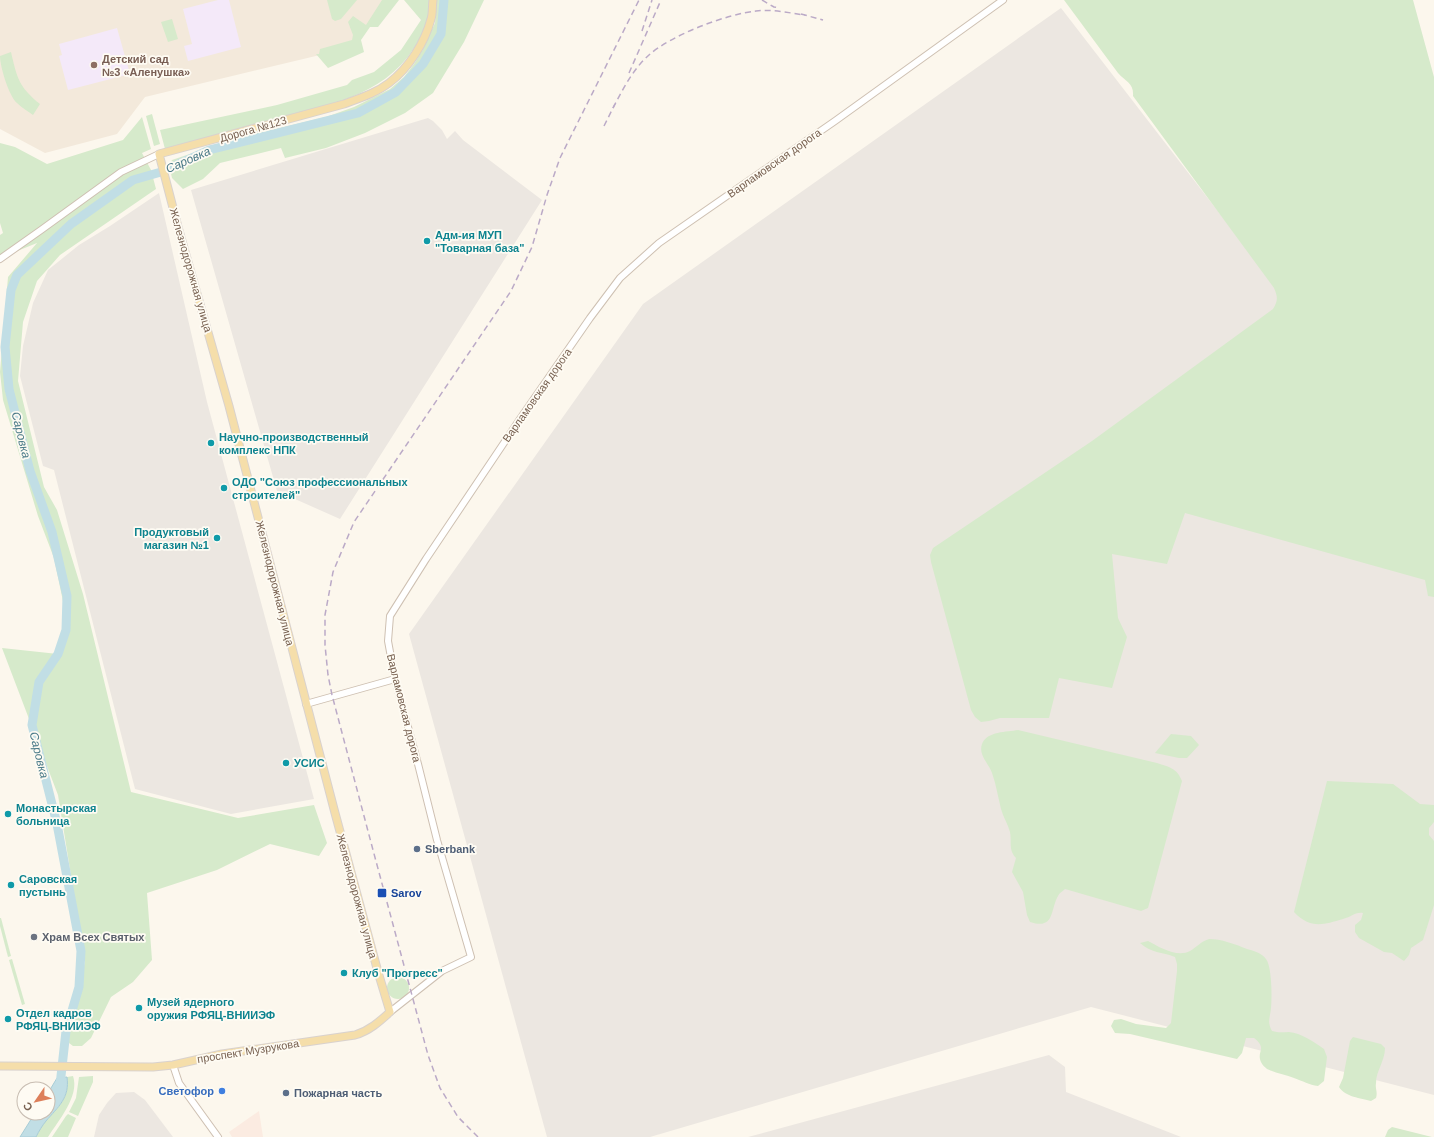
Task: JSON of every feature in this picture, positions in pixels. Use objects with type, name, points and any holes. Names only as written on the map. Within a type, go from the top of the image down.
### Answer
[{"type":"main road","name":"Дорога №123","points":[[159,154],[344,104],[373,93],[390,82],[408,64],[423,42],[432,18],[433,0]]},
{"type":"main road","name":"Железнодорожная улица","points":[[159,154],[229,406],[306,704],[390,1012]]},
{"type":"main road","name":"проспект Музрукова","points":[[0,1066],[153,1067],[173,1065],[222,1054],[355,1035],[363,1033],[390,1012]]},
{"type":"street","name":"Варламовская дорога","points":[[471,957],[437,840],[395,679],[388,641],[390,616],[426,559],[511,432],[590,318],[620,278],[659,243],[835,121],[1003,0]]},
{"type":"street","name":"Дорога №123","points":[[0,259],[120,172],[159,154]]},
{"type":"street","points":[[306,704],[395,679]]},
{"type":"street","name":"проспект Музрукова","points":[[390,1012],[442,971],[471,957]]},
{"type":"street","points":[[173,1065],[179,1083],[218,1137]]},
{"type":"shaded area","points":[[0,0],[389,0],[358,41],[320,55],[145,97],[117,134],[45,153],[0,129]]},
{"type":"shaded area","points":[[218,0],[229,0],[241,47],[188,61],[184,46],[192,44],[183,9]]},
{"type":"shaded area","points":[[1061,8],[1288,302],[1434,468],[1434,1095],[1091,1007],[650,1137],[547,1137],[409,634],[643,304]]},
{"type":"shaded area","name":"Детский сад №3 «Аленушка»","points":[[117,28],[130,74],[68,90],[59,56],[62,55],[59,44]]},
{"type":"shaded area","points":[[428,118],[442,130],[447,139],[455,131],[463,140],[542,200],[340,519],[277,491],[191,190]]},
{"type":"shaded area","points":[[159,193],[207,402],[314,799],[231,814],[135,789],[54,470],[43,466],[20,376],[23,346],[33,303],[48,270],[79,245]]},
{"type":"shaded area","points":[[1049,1055],[1065,1067],[1066,1092],[1181,1137],[748,1137]]},
{"type":"shaded area","points":[[134,1092],[145,1100],[173,1137],[94,1137],[99,1115],[107,1103],[116,1093]]},
{"type":"shaded area","points":[[259,1111],[263,1137],[232,1137],[229,1132]]},
{"type":"green space","points":[[327,0],[357,0],[341,19],[335,21],[332,19]]},
{"type":"green space","points":[[382,0],[399,0],[378,27],[370,27],[361,40],[364,52],[328,68],[316,54],[319,54],[320,49],[352,40],[353,35],[348,22],[353,16],[366,25]]},
{"type":"green space","points":[[404,0],[430,0],[429,14],[424,31],[414,48],[401,65],[386,78],[369,89],[350,98],[311,110],[165,149],[160,130],[277,105],[347,85],[352,80],[374,72],[401,50],[421,20]]},
{"type":"green space","points":[[437,0],[484,0],[464,42],[433,93],[405,113],[365,133],[326,148],[285,158],[281,148],[220,163],[203,179],[183,189],[172,178],[169,165],[172,160],[237,138],[326,117],[354,107],[390,89],[404,77],[422,51],[435,23]]},
{"type":"green space","points":[[1064,0],[1413,0],[1434,77],[1434,597],[1428,596],[1425,580],[1185,513],[1167,564],[1112,554],[1118,618],[1127,637],[1112,688],[1059,678],[1049,718],[1000,718],[981,722],[975,717],[971,710],[931,562],[930,555],[933,548],[1092,441],[1273,309],[1277,299],[1274,288],[1133,96],[1131,85],[1118,73]]},
{"type":"green space","points":[[172,19],[178,39],[168,42],[161,22]]},
{"type":"green space","points":[[11,52],[17,75],[23,87],[40,104],[33,115],[17,103],[11,94],[6,81],[0,56]]},
{"type":"green space","points":[[152,114],[160,144],[154,146],[146,116]]},
{"type":"green space","points":[[142,117],[151,149],[142,153],[151,170],[156,189],[60,255],[37,281],[23,322],[18,381],[44,487],[57,510],[83,594],[131,792],[238,818],[314,805],[327,843],[319,856],[270,844],[217,870],[147,893],[152,960],[133,982],[111,997],[91,1038],[82,1046],[73,1046],[65,1040],[85,962],[58,795],[2,648],[58,654],[65,611],[54,558],[38,516],[3,400],[0,372],[8,277],[37,243],[0,258],[0,235],[3,233],[0,223],[0,143],[15,147],[47,164],[123,140]]},
{"type":"green space","points":[[1018,730],[1157,763],[1178,773],[1182,781],[1148,908],[1141,911],[1065,889],[1058,895],[1048,921],[1038,924],[1030,922],[1027,915],[1023,892],[1012,872],[1016,858],[1011,849],[1010,832],[1002,812],[991,770],[981,752],[982,744],[993,734]]},
{"type":"green space","points":[[1171,734],[1191,736],[1199,745],[1187,758],[1179,758],[1155,753]]},
{"type":"green space","points":[[1327,781],[1393,784],[1420,804],[1434,805],[1434,822],[1429,828],[1429,835],[1434,841],[1434,905],[1423,940],[1411,948],[1409,955],[1404,961],[1392,953],[1384,952],[1359,938],[1355,932],[1355,925],[1361,920],[1363,913],[1357,913],[1329,923],[1317,924],[1306,921],[1294,912]]},
{"type":"green space","points":[[0,918],[11,956],[8,957],[0,926]]},
{"type":"green space","points":[[1209,939],[1223,941],[1258,952],[1266,959],[1271,982],[1270,1028],[1274,1032],[1289,1032],[1298,1034],[1324,1049],[1327,1057],[1324,1081],[1318,1086],[1267,1069],[1262,1064],[1260,1058],[1260,1045],[1254,1038],[1246,1038],[1242,1053],[1237,1059],[1130,1034],[1115,1033],[1111,1026],[1114,1020],[1121,1019],[1136,1024],[1166,1028],[1171,1023],[1177,971],[1175,957],[1152,951],[1140,943],[1148,941],[1168,951],[1185,953]]},
{"type":"green space","points":[[12,959],[25,1004],[22,1005],[9,960]]},
{"type":"green space","points":[[398,977],[406,980],[409,988],[406,996],[398,999],[390,996],[387,988],[390,980]]},
{"type":"green space","points":[[1353,1037],[1381,1044],[1385,1048],[1384,1057],[1376,1079],[1376,1098],[1371,1101],[1349,1095],[1339,1087],[1343,1078],[1350,1041]]},
{"type":"green space","points":[[73,1076],[74,1084],[71,1100],[67,1108],[48,1137],[36,1137],[46,1121],[56,1121],[56,1110],[65,1097],[67,1091],[67,1077]]},
{"type":"green space","points":[[93,1076],[93,1082],[78,1116],[69,1112],[76,1098],[79,1077]]},
{"type":"green space","points":[[68,1114],[76,1118],[68,1137],[52,1137],[66,1116]]},
{"type":"green space","points":[[1392,1127],[1432,1137],[1385,1137],[1388,1130]]},
{"type":"water","points":[[67,1077],[67,1091],[62,1102],[56,1110],[55,1081],[57,1078]]},
{"type":"water","points":[[30,1121],[46,1121],[36,1137],[20,1137]]},
{"type":"waterway","name":"Саровка","points":[[56,1094],[60,1085],[66,1031],[79,987],[81,951],[57,824],[32,725],[39,682],[58,654],[66,630],[67,596],[52,532],[30,471],[9,389],[5,347],[11,290],[17,275],[71,224],[133,180],[161,172],[209,150],[358,113],[396,92],[423,64],[441,34],[444,0]]},
{"type":"railway","points":[[478,1137],[458,1117],[440,1088],[428,1055],[332,695],[325,645],[325,615],[333,572],[354,522],[511,291],[532,247],[547,195],[560,158],[639,0]]},
{"type":"railway","points":[[642,31],[652,0]]},
{"type":"railway","points":[[629,73],[661,0]]},
{"type":"railway","points":[[762,0],[774,7],[780,8]]},
{"type":"railway","points":[[613,108],[629,80],[643,61],[659,47],[685,33],[730,16],[756,11],[775,11],[805,15]]},
{"type":"railway","points":[[801,14],[823,20]]},
{"type":"railway","points":[[604,126],[615,104]]},
{"type":"place","name":"Детский сад №3 «Аленушка»","points":[[94,65]]},
{"type":"place","name":"Адм-ия МУП \"Товарная база\"","points":[[427,241]]},
{"type":"place","name":"Научно-производственный комплекс НПК","points":[[211,443]]},
{"type":"place","name":"ОДО \"Союз профессиональных строителей\"","points":[[224,488]]},
{"type":"place","name":"Продуктовый магазин №1","points":[[217,538]]},
{"type":"place","name":"УСИС","points":[[286,763]]},
{"type":"place","name":"Монастырская больница","points":[[8,814]]},
{"type":"place","name":"Sberbank","points":[[417,849]]},
{"type":"place","name":"Саровская пустынь","points":[[11,885]]},
{"type":"place","name":"Sarov","points":[[382,893]]},
{"type":"place","name":"Храм Всех Святых","points":[[34,937]]},
{"type":"place","name":"Клуб \"Прогресс\"","points":[[344,973]]},
{"type":"place","name":"Музей ядерного оружия РФЯЦ-ВНИИЭФ","points":[[139,1008]]},
{"type":"place","name":"Отдел кадров РФЯЦ-ВНИИЭФ","points":[[8,1019]]},
{"type":"place","name":"Светофор","points":[[222,1091]]},
{"type":"place","name":"Пожарная часть","points":[[286,1093]]}]
